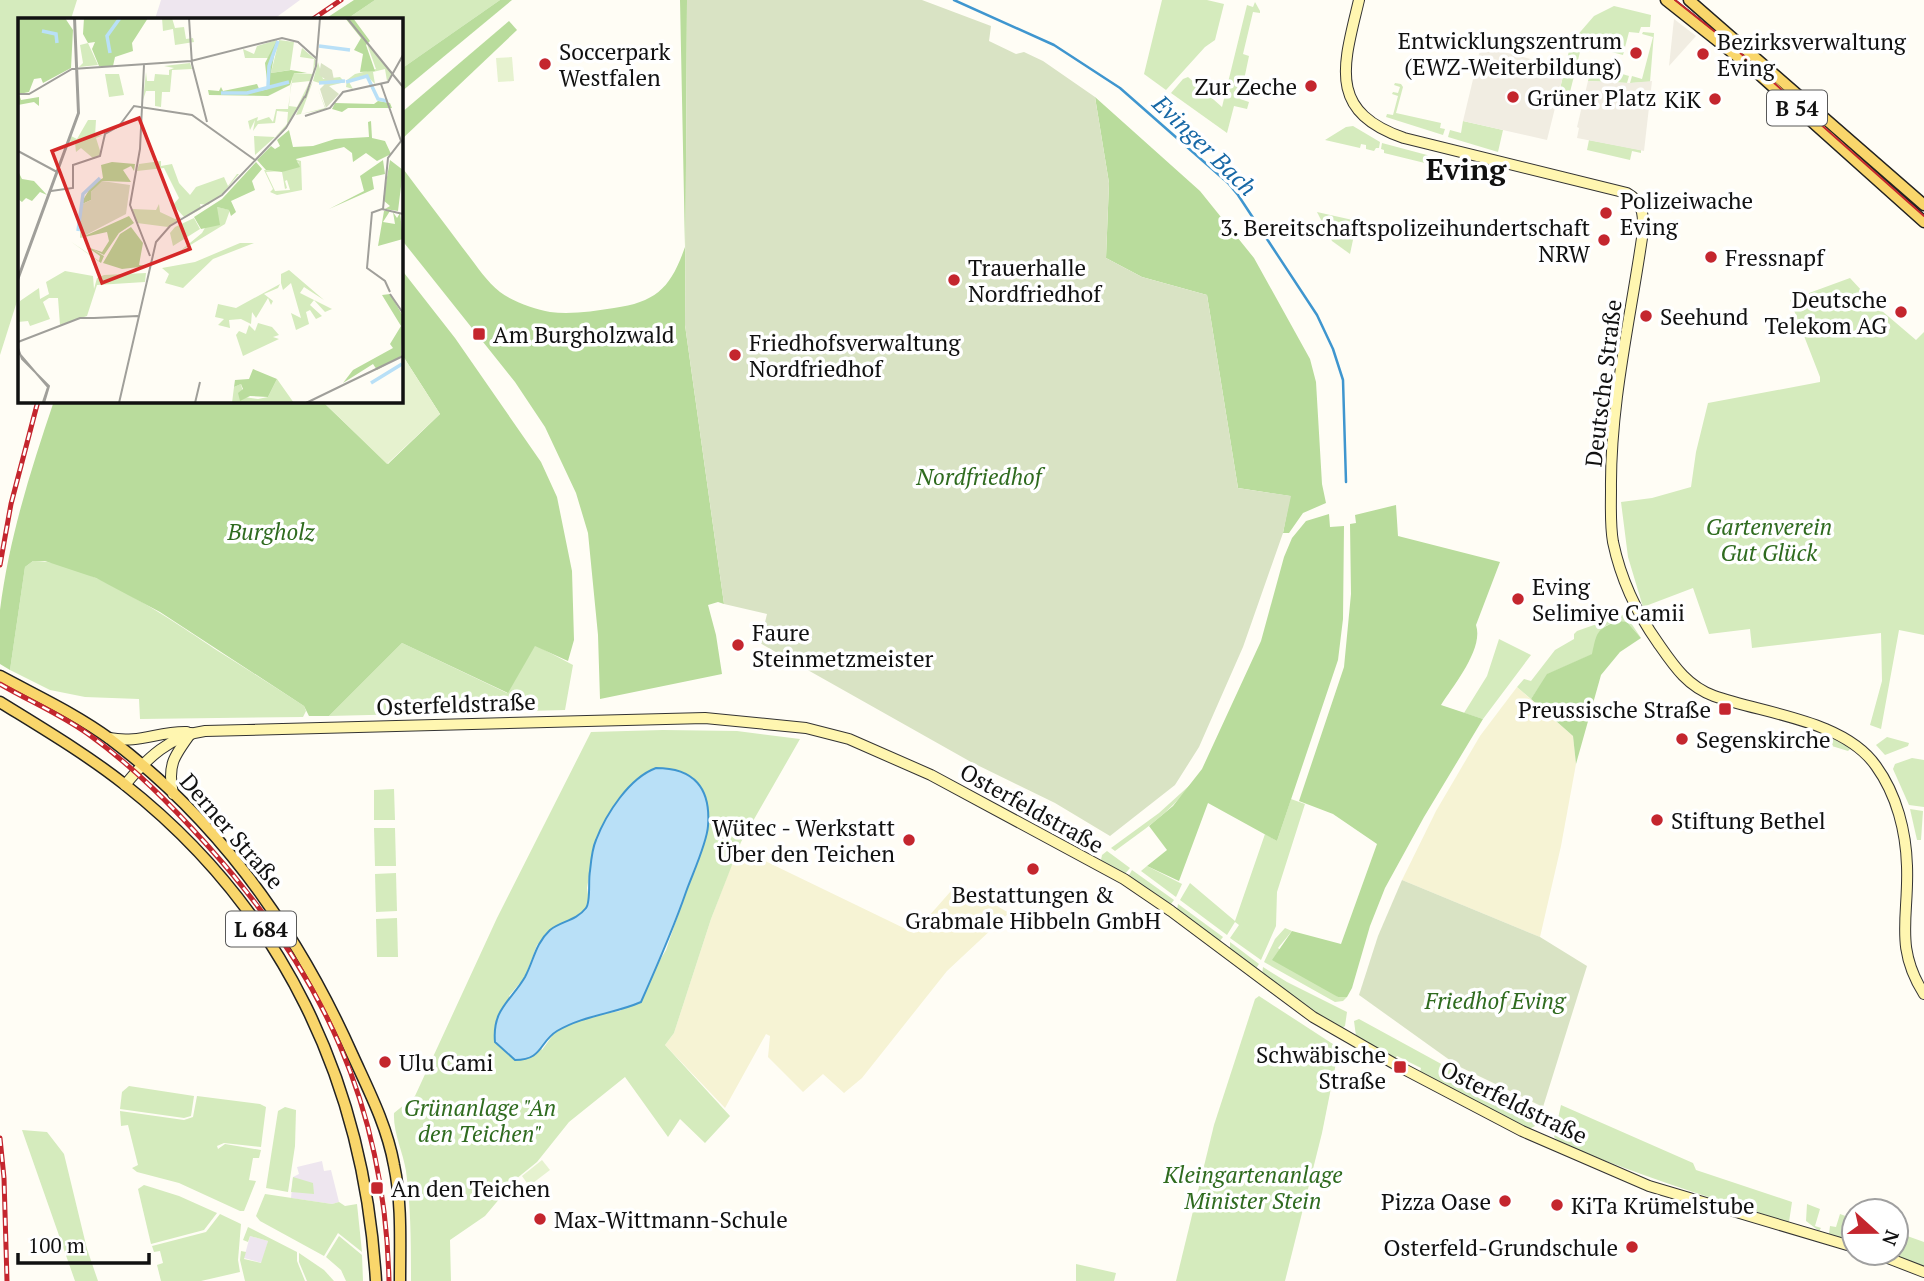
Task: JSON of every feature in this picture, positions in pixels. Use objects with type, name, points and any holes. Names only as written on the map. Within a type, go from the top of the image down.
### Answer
[{"type":"main road","name":"B 54","points":[[1666,0],[1753,69],[1924,222]]},
{"type":"main road","name":"B 54","points":[[1689,0],[1924,205]]},
{"type":"main road","name":"Derner Straße","points":[[0,676],[75,716],[108,737],[143,765],[225,848],[284,926],[321,990],[377,1106],[394,1164],[399,1203],[400,1281]]},
{"type":"main road","name":"Derner Straße","points":[[0,702],[125,785],[190,844],[226,883],[267,939],[309,1012],[332,1063],[356,1140],[372,1221],[376,1281]]},
{"type":"street","name":"Deutsche Straße","points":[[1359,0],[1344,72],[1346,88],[1359,110],[1371,123],[1382,131],[1415,141],[1627,193],[1641,206],[1644,215],[1642,237],[1614,421],[1611,470],[1613,542],[1628,594],[1642,621],[1675,669],[1695,687],[1727,700],[1826,729],[1853,743],[1876,766],[1889,788],[1901,818],[1907,866],[1905,947],[1912,973],[1924,994]]},
{"type":"street","name":"Osterfeldstraße","points":[[125,785],[170,742],[191,732],[246,728],[705,718],[806,728],[849,739],[931,775],[1124,879],[1313,1017],[1411,1073],[1522,1131],[1649,1186],[1840,1243]]},
{"type":"street","points":[[108,737],[131,741],[173,732],[191,732]]},
{"type":"street","points":[[173,794],[172,764],[191,732]]},
{"type":"shaded area","points":[[161,0],[300,0],[275,18],[155,18]]},
{"type":"shaded area","points":[[1674,19],[1696,36],[1669,66]]},
{"type":"shaded area","name":"Grüner Platz","points":[[1481,46],[1565,68],[1547,140],[1463,121]]},
{"type":"shaded area","points":[[1588,81],[1652,81],[1644,151],[1577,138]]},
{"type":"shaded area","points":[[1517,687],[1573,736],[1576,764],[1540,937],[1402,880],[1436,811],[1480,736]]},
{"type":"shaded area","points":[[738,848],[914,933],[958,883],[1009,913],[947,971],[862,1078],[844,1093],[823,1074],[803,1092],[768,1057],[770,1036],[766,1034],[725,1108],[665,1045],[674,1033],[711,919]]},
{"type":"shaded area","points":[[322,1161],[324,1171],[331,1170],[339,1202],[332,1204],[291,1198],[293,1177],[299,1174],[297,1167]]},
{"type":"shaded area","points":[[250,1236],[268,1241],[262,1263],[244,1258]]},
{"type":"green space","points":[[0,0],[77,0],[71,18],[18,18],[18,298],[0,355]]},
{"type":"green space","points":[[354,0],[375,0],[348,18],[327,18]]},
{"type":"green space","points":[[375,0],[500,0],[402,68],[402,18],[348,18]]},
{"type":"green space","points":[[500,0],[512,0],[402,91],[402,68]]},
{"type":"green space","points":[[680,0],[687,0],[685,325],[724,604],[718,602],[708,605],[722,674],[600,699],[598,635],[588,533],[576,493],[545,427],[515,382],[402,240],[402,167],[500,292],[524,305],[544,311],[590,311],[641,302],[652,297],[668,282],[685,247]]},
{"type":"green space","name":"Nordfriedhof","points":[[687,0],[922,0],[991,26],[989,41],[1016,54],[1024,52],[1043,61],[1095,97],[1109,183],[1106,258],[1142,277],[1207,295],[1238,488],[1291,496],[1283,533],[1243,647],[1199,747],[1175,785],[1110,836],[1055,803],[971,762],[760,643],[767,614],[724,604],[685,325]]},
{"type":"green space","points":[[1162,0],[1207,0],[1224,4],[1215,40],[1205,47],[1166,90],[1144,74]]},
{"type":"green space","points":[[1255,2],[1260,13],[1253,12],[1243,54],[1249,56],[1240,99],[1249,102],[1247,109],[1234,106],[1227,133],[1171,93],[1188,77],[1222,107],[1247,5],[1253,7]]},
{"type":"green space","points":[[1614,6],[1651,15],[1650,27],[1641,27],[1639,33],[1629,32],[1623,55],[1582,44],[1570,92],[1560,89],[1572,38],[1575,38],[1594,16]]},
{"type":"green space","points":[[509,21],[517,30],[402,139],[402,112]]},
{"type":"green space","points":[[1654,33],[1650,82],[1630,83],[1632,76],[1642,79],[1653,37],[1642,34]]},
{"type":"green space","points":[[512,57],[514,81],[498,82],[496,58]]},
{"type":"green space","points":[[1592,65],[1629,76],[1627,83],[1588,81]]},
{"type":"green space","points":[[1395,83],[1403,87],[1396,113],[1441,123],[1440,128],[1445,129],[1443,135],[1386,117],[1387,114],[1393,115],[1398,96],[1392,94],[1398,93],[1400,87],[1394,85]]},
{"type":"green space","points":[[1095,97],[1200,191],[1254,258],[1310,359],[1316,382],[1322,484],[1326,503],[1303,513],[1289,533],[1283,533],[1290,496],[1238,488],[1207,295],[1142,277],[1106,258],[1109,183]]},
{"type":"green space","points":[[1463,121],[1503,130],[1498,152],[1448,137],[1450,130],[1461,133]]},
{"type":"green space","points":[[1353,126],[1380,142],[1379,148],[1374,151],[1366,149],[1366,145],[1361,144],[1360,148],[1325,140],[1346,127]]},
{"type":"green space","points":[[1589,140],[1641,150],[1641,153],[1632,151],[1630,160],[1587,150]]},
{"type":"green space","points":[[1382,143],[1427,155],[1433,165],[1384,153],[1381,149]]},
{"type":"green space","points":[[1317,212],[1357,221],[1350,254],[1332,241]]},
{"type":"green space","name":"Burgholz","points":[[402,270],[455,338],[541,462],[557,497],[572,571],[574,640],[568,661],[535,646],[508,693],[402,643],[329,716],[309,716],[304,706],[160,612],[96,578],[45,561],[33,561],[25,567],[10,670],[0,664],[0,610],[9,557],[29,478],[54,402],[323,402],[388,464],[440,414],[402,355]]},
{"type":"green space","name":"Gartenverein Gut Glück","points":[[1850,278],[1875,305],[1916,340],[1924,332],[1924,635],[1899,630],[1881,729],[1870,725],[1882,681],[1881,633],[1752,648],[1750,629],[1709,634],[1693,588],[1643,607],[1628,557],[1621,502],[1652,498],[1691,487],[1708,403],[1820,382],[1790,300]]},
{"type":"green space","points":[[402,355],[440,414],[387,464],[323,402],[402,402]]},
{"type":"green space","points":[[1396,505],[1398,536],[1500,562],[1476,625],[1476,645],[1472,656],[1441,705],[1483,719],[1385,888],[1370,926],[1352,988],[1347,997],[1338,997],[1272,960],[1292,931],[1341,944],[1377,844],[1333,814],[1299,801],[1344,667],[1351,594],[1350,524],[1356,523],[1355,515]]},
{"type":"green space","points":[[1329,514],[1330,527],[1344,526],[1343,619],[1338,660],[1277,841],[1208,803],[1179,881],[1147,866],[1167,850],[1149,826],[1173,806],[1202,769],[1261,641],[1284,557],[1292,538],[1306,521]]},
{"type":"green space","points":[[33,561],[54,563],[77,570],[128,594],[304,706],[306,711],[303,717],[140,719],[139,699],[85,697],[50,690],[10,670],[25,567]]},
{"type":"green space","points":[[1625,614],[1641,638],[1627,622],[1611,623],[1599,634],[1593,654],[1548,674],[1531,699],[1517,687],[1524,679],[1531,681],[1555,650],[1574,639],[1577,631]]},
{"type":"green space","points":[[1617,621],[1627,622],[1641,638],[1620,652],[1601,675],[1576,764],[1573,736],[1531,699],[1547,674],[1592,654],[1598,633]]},
{"type":"green space","points":[[1499,639],[1531,655],[1483,719],[1464,713],[1487,676]]},
{"type":"green space","points":[[402,643],[507,693],[535,645],[573,665],[565,710],[329,716]]},
{"type":"green space","name":"Grünanlage \"An den Teichen\"","points":[[737,731],[800,739],[741,842],[711,919],[674,1033],[665,1045],[730,1116],[705,1143],[680,1119],[668,1137],[625,1077],[569,1122],[537,1162],[516,1179],[485,1216],[450,1240],[451,1281],[411,1281],[408,1185],[394,1113],[415,1096],[497,918],[591,732]],"holes":[[[616,805],[708,828],[666,950],[651,975],[649,985],[620,1011],[586,1017],[555,1032],[542,1050],[509,996],[525,977],[537,945],[552,929],[570,922],[586,908],[595,842]]]},
{"type":"green space","points":[[1823,733],[1851,748],[1848,751],[1822,743]]},
{"type":"green space","points":[[1887,737],[1909,743],[1908,746],[1885,755],[1876,745]]},
{"type":"green space","points":[[1912,758],[1924,760],[1924,807],[1909,805],[1893,769],[1895,764]]},
{"type":"green space","points":[[1191,784],[1156,820],[1115,851],[1111,848],[1159,813]]},
{"type":"green space","points":[[394,789],[395,820],[374,820],[374,790]]},
{"type":"green space","points":[[1291,799],[1305,804],[1277,892],[1276,926],[1261,960],[1230,938],[1239,925],[1235,922],[1227,935],[1180,900],[1190,883],[1235,921],[1265,834],[1277,841]]},
{"type":"green space","points":[[1910,809],[1923,811],[1921,840],[1917,840]]},
{"type":"green space","points":[[374,828],[395,828],[396,866],[375,866]]},
{"type":"green space","points":[[1107,851],[1130,868],[1124,875],[1101,860]]},
{"type":"green space","points":[[1147,866],[1182,884],[1176,897],[1141,871]]},
{"type":"green space","points":[[1132,870],[1174,900],[1171,904],[1128,877]]},
{"type":"green space","points":[[396,873],[397,911],[376,912],[375,874]]},
{"type":"green space","name":"Friedhof Eving","points":[[1402,880],[1540,937],[1587,966],[1543,1107],[1458,1066],[1359,995],[1378,936]]},
{"type":"green space","points":[[1178,904],[1223,937],[1219,942],[1177,910]]},
{"type":"green space","points":[[397,918],[398,957],[377,957],[376,919]]},
{"type":"green space","points":[[1285,928],[1292,931],[1278,948],[1338,997],[1347,997],[1343,1001],[1335,1002],[1264,962],[1275,939]]},
{"type":"green space","points":[[1230,942],[1259,964],[1255,970],[1230,950]]},
{"type":"green space","points":[[1263,967],[1347,1012],[1345,1026],[1341,1029],[1262,975]]},
{"type":"green space","name":"Kleingartenanlage Minister Stein","points":[[1259,996],[1339,1048],[1322,1133],[1285,1281],[1176,1281],[1214,1125],[1255,999]]},
{"type":"green space","points":[[1359,1019],[1540,1118],[1535,1126],[1529,1129],[1420,1072],[1421,1068],[1397,1056],[1395,1059],[1356,1036],[1354,1021]]},
{"type":"green space","points":[[129,1086],[194,1096],[191,1116],[184,1118],[120,1109],[122,1092]]},
{"type":"green space","points":[[197,1096],[266,1107],[261,1147],[224,1143],[217,1146],[218,1149],[225,1144],[261,1150],[259,1158],[253,1158],[249,1180],[256,1181],[244,1211],[179,1183],[137,1172],[132,1168],[138,1165],[128,1125],[121,1126],[120,1111],[184,1120],[193,1117]]},
{"type":"green space","points":[[1561,1105],[1693,1163],[1696,1170],[1792,1202],[1789,1222],[1674,1186],[1560,1143],[1554,1137]]},
{"type":"green space","points":[[285,1107],[296,1110],[295,1146],[288,1192],[266,1188],[278,1111]]},
{"type":"green space","points":[[22,1130],[47,1132],[64,1154],[87,1249],[98,1281],[75,1281]]},
{"type":"green space","points":[[542,1160],[550,1170],[529,1186],[522,1176]]},
{"type":"green space","points":[[293,1177],[313,1183],[314,1194],[291,1192]]},
{"type":"green space","points":[[144,1185],[179,1196],[217,1213],[204,1230],[151,1244],[138,1189]]},
{"type":"green space","points":[[265,1194],[332,1204],[339,1202],[345,1206],[357,1204],[362,1252],[338,1233],[324,1256],[260,1221],[256,1216]]},
{"type":"green space","points":[[1807,1204],[1820,1209],[1815,1226],[1821,1228],[1819,1231],[1806,1221]]},
{"type":"green space","points":[[220,1214],[241,1224],[238,1260],[240,1272],[201,1281],[161,1281],[157,1265],[163,1263],[160,1251],[154,1252],[152,1246],[206,1232]]},
{"type":"green space","points":[[1840,1214],[1840,1238],[1829,1234],[1830,1226],[1836,1227]]},
{"type":"green space","points":[[248,1227],[297,1252],[297,1261],[305,1281],[245,1281],[240,1260],[241,1251],[246,1252],[244,1259],[261,1263],[268,1241],[250,1236],[248,1242],[243,1240]]},
{"type":"green space","points":[[339,1236],[362,1255],[363,1281],[346,1281],[341,1270],[326,1257]]},
{"type":"green space","points":[[1910,1237],[1924,1242],[1924,1266],[1910,1261]]},
{"type":"green space","points":[[299,1253],[324,1270],[334,1281],[307,1281],[299,1262]]},
{"type":"green space","points":[[1076,1264],[1116,1273],[1114,1281],[1076,1281]]},
{"type":"water","points":[[656,768],[681,772],[697,783],[706,801],[708,826],[676,920],[641,1002],[567,1026],[551,1035],[536,1054],[515,1060],[495,1042],[499,1013],[525,977],[545,935],[554,927],[578,916],[586,908],[593,851],[600,830],[612,808],[628,788]]},
{"type":"waterway","name":"Evinger Bach","points":[[954,0],[1054,45],[1120,88],[1228,183],[1238,195],[1317,315],[1333,349],[1343,380],[1346,482]]},
{"type":"tram line","points":[[1675,0],[1729,43],[1924,216]]},
{"type":"railway","points":[[314,18],[341,0]]},
{"type":"railway","points":[[0,565],[11,504],[38,402]]},
{"type":"railway","points":[[0,684],[77,727],[105,746],[136,773],[208,846],[249,894],[284,944],[315,994],[340,1046],[360,1101],[375,1158],[385,1218],[389,1281]]},
{"type":"railway","points":[[0,1138],[7,1281]]},
{"type":"place","name":"Entwicklungszentrum (EWZ-Weiterbildung)","points":[[1636,53]]},
{"type":"place","name":"Bezirksverwaltung Eving","points":[[1703,54]]},
{"type":"place","name":"Soccerpark Westfalen","points":[[545,64]]},
{"type":"place","name":"Zur Zeche","points":[[1311,86]]},
{"type":"place","name":"Grüner Platz","points":[[1513,97]]},
{"type":"place","name":"KiK","points":[[1715,99]]},
{"type":"place","name":"Polizeiwache Eving","points":[[1606,213]]},
{"type":"place","name":"3. Bereitschaftspolizeihundertschaft NRW","points":[[1604,240]]},
{"type":"place","name":"Fressnapf","points":[[1711,257]]},
{"type":"place","name":"Trauerhalle Nordfriedhof","points":[[954,280]]},
{"type":"place","name":"Deutsche Telekom AG","points":[[1901,312]]},
{"type":"place","name":"Seehund","points":[[1646,316]]},
{"type":"place","name":"Am Burgholzwald","points":[[479,334]]},
{"type":"place","name":"Friedhofsverwaltung Nordfriedhof","points":[[735,355]]},
{"type":"place","name":"Eving Selimiye Camii","points":[[1518,599]]},
{"type":"place","name":"Faure Steinmetzmeister","points":[[738,645]]},
{"type":"place","name":"Preussische Straße","points":[[1725,709]]},
{"type":"place","name":"Segenskirche","points":[[1682,739]]},
{"type":"place","name":"Stiftung Bethel","points":[[1657,820]]},
{"type":"place","name":"Wütec - Werkstatt Über den Teichen","points":[[909,840]]},
{"type":"place","name":"Bestattungen & Grabmale Hibbeln GmbH","points":[[1033,869]]},
{"type":"place","name":"Ulu Cami","points":[[385,1062]]},
{"type":"place","name":"Schwäbische Straße","points":[[1400,1067]]},
{"type":"place","name":"An den Teichen","points":[[377,1188]]},
{"type":"place","name":"Pizza Oase","points":[[1505,1201]]},
{"type":"place","name":"KiTa Krümelstube","points":[[1557,1205]]},
{"type":"place","name":"Max-Wittmann-Schule","points":[[540,1219]]},
{"type":"place","name":"Osterfeld-Grundschule","points":[[1632,1247]]},
{"type":"district","name":"Eving","points":[[1466,169]]}]
